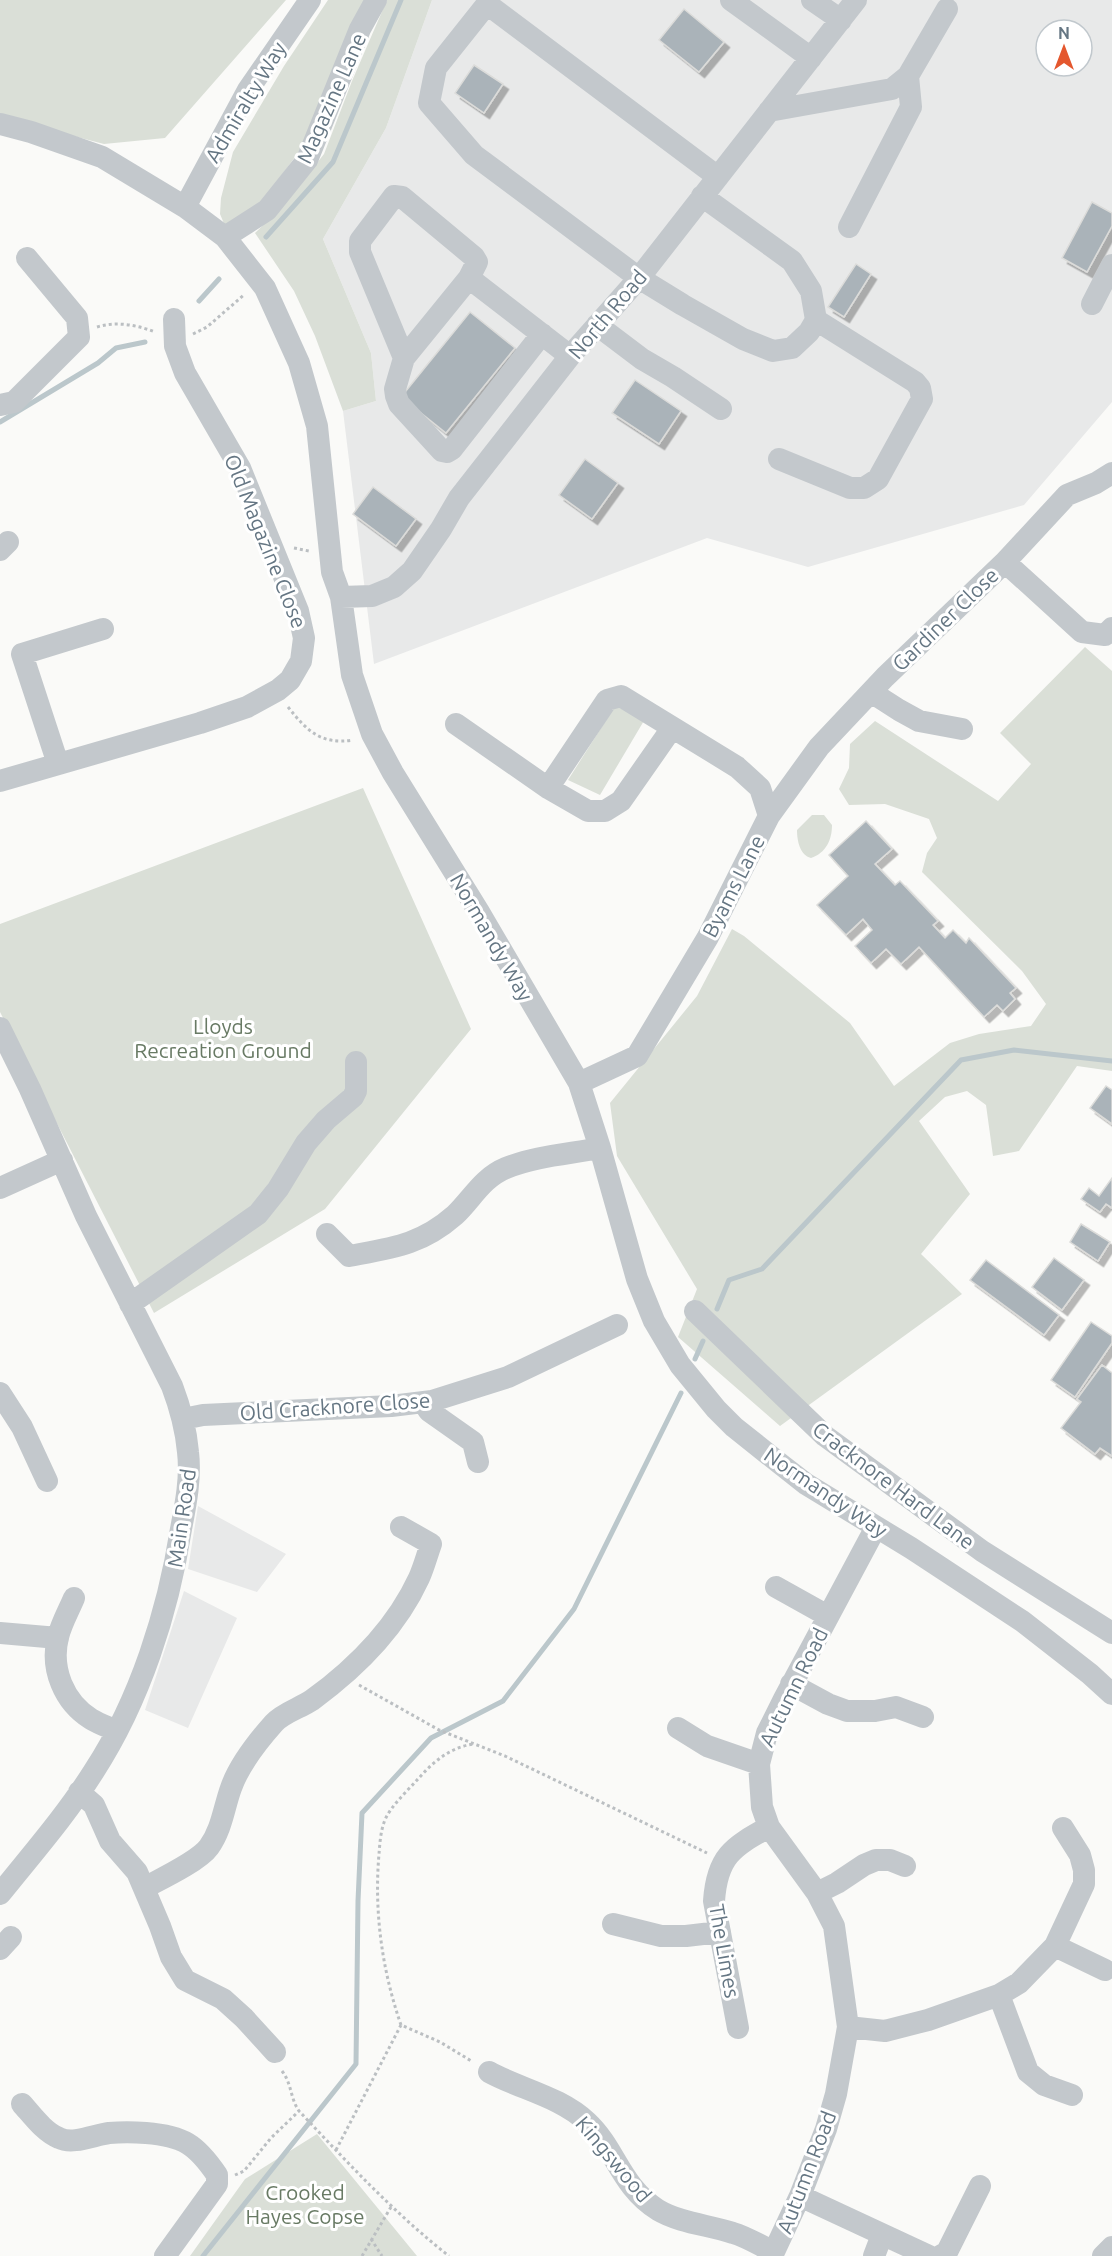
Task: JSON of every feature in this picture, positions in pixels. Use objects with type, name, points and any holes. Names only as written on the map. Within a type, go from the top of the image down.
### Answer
[{"type":"street","name":"Admiralty Way","points":[[185,207],[248,90],[310,0]]},
{"type":"street","name":"Magazine Lane","points":[[225,237],[267,210],[307,160],[360,29],[376,0]]},
{"type":"street","points":[[731,0],[811,58]]},
{"type":"street","points":[[812,0],[841,20]]},
{"type":"street","name":"North Road","points":[[341,597],[372,596],[394,587],[412,570],[441,529],[459,498],[570,356],[639,278],[856,0]]},
{"type":"street","points":[[702,196],[792,261],[811,291],[816,320],[809,332],[792,348],[773,351],[742,339],[682,305],[639,278],[474,155],[429,104],[436,68],[487,4],[718,177]]},
{"type":"street","points":[[770,111],[892,89],[908,76],[947,9]]},
{"type":"street","points":[[849,227],[911,107],[908,76]]},
{"type":"street","name":"Normandy Way","points":[[0,124],[31,132],[102,157],[185,207],[225,237],[265,288],[299,363],[317,426],[332,572],[341,597],[352,675],[372,734],[393,773],[479,912],[579,1083],[600,1148],[628,1253],[644,1299],[667,1345],[687,1374],[716,1409],[806,1484],[1022,1621],[1112,1694]]},
{"type":"street","points":[[404,358],[359,246],[360,240],[394,196],[402,197],[477,262],[469,278],[404,358],[395,389],[399,404],[442,451],[447,452],[452,449],[542,334]]},
{"type":"street","points":[[0,405],[14,402],[79,337],[77,318],[27,258]]},
{"type":"street","points":[[1092,304],[1112,266]]},
{"type":"street","points":[[469,278],[570,356]]},
{"type":"street","points":[[779,459],[850,488],[864,488],[878,479],[922,399],[920,388],[915,382],[816,320]]},
{"type":"street","points":[[597,325],[642,359],[721,409]]},
{"type":"street","name":"Old Magazine Close","points":[[0,781],[200,723],[247,707],[278,690],[290,680],[301,661],[304,638],[298,611],[240,468],[185,373],[174,329]]},
{"type":"street","name":"Gardiner Close","points":[[878,684],[1005,562],[1067,495],[1096,483],[1112,473]]},
{"type":"street","name":"Gardiner Close","points":[[1005,562],[1082,632],[1105,635],[1112,628]]},
{"type":"street","points":[[58,764],[22,654],[104,629]]},
{"type":"street","points":[[878,684],[899,710],[919,721],[962,729]]},
{"type":"street","name":"Byams Lane","points":[[579,1083],[637,1056],[708,937],[769,816],[819,747],[878,684]]},
{"type":"street","points":[[548,789],[607,700],[621,696],[737,768],[760,789],[769,816]]},
{"type":"street","points":[[456,724],[548,789],[588,811],[605,811],[621,801],[672,728]]},
{"type":"street","name":"Main Road","points":[[0,1028],[30,1089],[86,1216],[172,1386],[183,1419],[189,1454],[188,1490],[174,1574],[152,1648],[117,1731],[80,1792],[0,1894]]},
{"type":"street","points":[[130,1304],[258,1214],[278,1189],[306,1143],[326,1120],[353,1097],[356,1091],[356,1062]]},
{"type":"street","points":[[327,1234],[350,1256],[400,1247],[426,1236],[456,1214],[476,1190],[505,1168],[538,1159],[600,1148]]},
{"type":"street","points":[[0,1188],[62,1161]]},
{"type":"street","name":"Cracknore Hard Lane","points":[[695,1311],[825,1437],[982,1551],[1112,1634]]},
{"type":"street","name":"Old Cracknore Close","points":[[183,1419],[203,1414],[391,1406],[423,1402],[474,1389],[508,1377],[617,1325]]},
{"type":"street","points":[[0,1394],[22,1427],[47,1481]]},
{"type":"street","points":[[423,1402],[429,1412],[473,1442],[478,1462]]},
{"type":"street","points":[[144,1888],[208,1849],[221,1824],[232,1786],[252,1750],[276,1721],[311,1700],[342,1675],[374,1646],[393,1623],[420,1577],[430,1544],[401,1527]]},
{"type":"street","name":"Autumn Road","points":[[773,2254],[800,2196],[826,2129],[836,2094],[848,2027],[834,1926],[816,1893],[769,1827],[762,1807],[759,1764],[767,1733],[791,1684],[876,1527]]},
{"type":"street","points":[[776,1587],[828,1616]]},
{"type":"street","points":[[74,1598],[58,1638],[56,1667],[62,1688],[78,1709],[91,1719],[117,1731]]},
{"type":"street","points":[[0,1633],[58,1638]]},
{"type":"street","points":[[791,1684],[828,1704],[847,1711],[874,1711],[896,1707],[923,1717]]},
{"type":"street","points":[[678,1728],[707,1746],[759,1764]]},
{"type":"street","points":[[80,1792],[93,1805],[110,1841],[137,1872],[171,1957],[185,1980],[223,1999],[276,2052]]},
{"type":"street","name":"The Limes","points":[[738,2028],[714,1901],[715,1881],[723,1863],[734,1848],[769,1827]]},
{"type":"street","points":[[848,2027],[885,2031],[928,2020],[999,1995],[1019,1983],[1056,1946],[1084,1884],[1084,1870],[1080,1855],[1063,1828]]},
{"type":"street","points":[[816,1893],[876,1860],[890,1860],[905,1866]]},
{"type":"street","points":[[613,1924],[661,1936],[720,1932]]},
{"type":"street","points":[[1056,1946],[1105,1970]]},
{"type":"street","points":[[999,1995],[1028,2072],[1044,2085],[1071,2095]]},
{"type":"street","name":"Kingswood","points":[[489,2072],[551,2100],[587,2121],[600,2137],[624,2177],[659,2211],[679,2219],[735,2233],[773,2254]]},
{"type":"street","points":[[22,2104],[43,2126],[60,2139],[83,2139],[110,2133],[170,2135],[189,2144],[205,2158],[218,2175],[217,2184],[165,2256]]},
{"type":"street","points":[[940,2256],[947,2252],[980,2186]]},
{"type":"street","points":[[800,2196],[929,2256]]},
{"type":"street","points":[[874,2256],[882,2235]]},
{"type":"street","points":[[1102,2256],[1112,2247]]},
{"type":"path","points":[[79,337],[100,326],[115,324],[196,333],[207,327],[260,282]]},
{"type":"path","points":[[272,546],[330,554]]},
{"type":"path","points":[[278,690],[290,710],[316,736],[342,742],[372,734]]},
{"type":"path","points":[[342,1675],[421,1721],[604,1803],[700,1849],[723,1863]]},
{"type":"path","points":[[336,2150],[401,2025],[390,1993],[380,1929],[377,1872],[381,1833],[387,1815],[425,1771],[445,1753],[476,1744]]},
{"type":"path","points":[[401,2025],[440,2042],[489,2072]]},
{"type":"path","points":[[276,2052],[273,2060],[289,2081],[293,2102],[299,2111],[391,2207],[450,2256]]},
{"type":"path","points":[[218,2175],[229,2176],[244,2171],[258,2152],[299,2111]]},
{"type":"path","points":[[362,2256],[391,2207]]},
{"type":"path","points":[[371,2239],[382,2256]]},
{"type":"shaded area","points":[[432,0],[1112,0],[1112,402],[1024,505],[808,567],[707,538],[374,664],[343,411],[376,401],[371,353],[323,239],[386,128]]},
{"type":"shaded area","points":[[198,1506],[286,1554],[257,1592],[188,1569]]},
{"type":"shaded area","points":[[184,1591],[237,1618],[188,1728],[145,1710]]},
{"type":"green space","points":[[0,0],[286,0],[165,138],[104,144],[0,117]]},
{"type":"green space","points":[[328,0],[369,0],[303,146],[260,205],[225,226],[220,214],[221,198],[233,152],[284,66]]},
{"type":"green space","points":[[387,0],[432,0],[386,128],[323,239],[371,353],[376,401],[343,411],[315,336],[294,291],[255,233],[283,206],[324,154]]},
{"type":"green space","points":[[1085,647],[1112,671],[1112,1071],[1077,1066],[1019,1151],[993,1156],[986,1105],[967,1091],[945,1097],[919,1121],[970,1194],[921,1254],[962,1294],[780,1426],[678,1337],[697,1289],[617,1156],[610,1103],[697,996],[732,929],[744,936],[850,1023],[894,1086],[950,1043],[979,1034],[1031,1026],[1046,1004],[1022,971],[922,872],[927,853],[937,838],[929,819],[885,804],[849,805],[839,789],[849,768],[850,744],[875,721],[998,801],[1031,764],[1000,733]]},
{"type":"green space","points":[[615,706],[645,719],[600,795],[568,780]]},
{"type":"green space","name":"Lloyds Recreation Ground","points":[[363,788],[471,1029],[325,1209],[154,1313],[0,1012],[0,924]]},
{"type":"green space","points":[[812,815],[824,815],[832,825],[827,845],[821,853],[811,858],[804,854],[800,847],[797,830]]},
{"type":"green space","name":"Crooked Hayes Copse","points":[[317,2134],[417,2256],[190,2256],[245,2179]]},
{"type":"building","points":[[684,9],[724,42],[699,72],[659,40]]},
{"type":"building","points":[[474,65],[503,84],[484,113],[455,93]]},
{"type":"building","points":[[1092,202],[1112,213],[1112,226],[1087,272],[1062,258]]},
{"type":"building","points":[[856,264],[871,274],[844,317],[828,307]]},
{"type":"building","points":[[470,312],[515,348],[446,433],[401,397]]},
{"type":"building","points":[[635,380],[681,411],[659,444],[612,413]]},
{"type":"building","points":[[585,459],[618,483],[592,519],[559,495]]},
{"type":"building","points":[[373,487],[416,519],[396,546],[353,514]]},
{"type":"building","points":[[866,821],[892,849],[875,864],[895,885],[900,881],[938,921],[933,925],[945,938],[953,930],[966,943],[969,938],[1016,988],[1010,993],[1015,999],[1003,1011],[997,1005],[984,1017],[919,947],[901,964],[886,949],[871,963],[855,946],[872,930],[863,919],[846,935],[817,905],[848,876],[829,855]]},
{"type":"building","points":[[1106,1086],[1112,1090],[1112,1124],[1090,1108]]},
{"type":"building","points":[[1112,1178],[1112,1208],[1106,1204],[1100,1212],[1081,1199],[1089,1188],[1099,1196]]},
{"type":"building","points":[[1081,1224],[1110,1242],[1098,1261],[1070,1242]]},
{"type":"building","points":[[1054,1258],[1084,1280],[1062,1310],[1032,1287]]},
{"type":"building","points":[[986,1260],[1059,1315],[1044,1335],[970,1280]]},
{"type":"building","points":[[1091,1322],[1112,1336],[1112,1343],[1075,1397],[1051,1380]]},
{"type":"building","points":[[1102,1365],[1112,1373],[1112,1456],[1100,1448],[1095,1454],[1061,1428],[1081,1402],[1077,1399]]},
{"type":"waterway","points":[[266,237],[333,162],[401,0]]},
{"type":"waterway","points":[[199,301],[219,279]]},
{"type":"waterway","points":[[0,422],[98,363],[116,348],[145,342]]},
{"type":"waterway","points":[[717,1309],[729,1280],[762,1269],[961,1060],[1014,1050],[1112,1061]]},
{"type":"waterway","points":[[695,1359],[703,1341]]},
{"type":"waterway","points":[[203,2256],[356,2064],[358,1901],[362,1813],[431,1738],[503,1701],[574,1609],[681,1393]]}]
